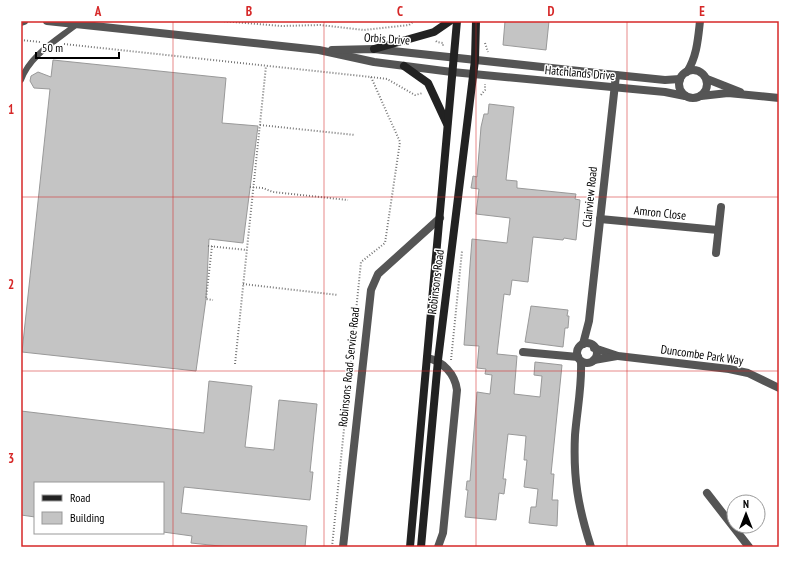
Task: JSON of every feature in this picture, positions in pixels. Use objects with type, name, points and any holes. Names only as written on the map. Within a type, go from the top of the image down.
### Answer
[{"type":"main road","points":[[374,48],[434,32],[450,21]]},
{"type":"main road","name":"Robinsons Road","points":[[410,547],[457,21]]},
{"type":"main road","name":"Robinsons Road","points":[[421,547],[438,360],[475,60],[476,21]]},
{"type":"main road","points":[[404,66],[428,83],[447,125]]},
{"type":"street","name":"Orbis Drive","points":[[47,21],[319,50],[374,62],[452,72]]},
{"type":"street","points":[[700,21],[697,47],[692,64],[680,79],[679,86],[685,96],[693,99],[718,93],[745,94],[779,98]]},
{"type":"street","points":[[697,47],[699,64],[705,77],[707,89],[701,96]]},
{"type":"street","name":"Orbis Drive","points":[[319,50],[374,48],[475,60]]},
{"type":"street","name":"Hatchlands Drive","points":[[475,60],[665,80],[680,79]]},
{"type":"street","points":[[687,72],[695,70],[705,77],[745,94]]},
{"type":"street","name":"Hatchlands Drive","points":[[452,72],[665,92],[685,96]]},
{"type":"street","name":"Clairview Road","points":[[591,547],[581,517],[576,490],[575,434],[586,353],[616,75]]},
{"type":"street","points":[[716,253],[721,207]]},
{"type":"street","name":"Robinsons Road Service Road","points":[[343,547],[370,290],[378,274],[440,218]]},
{"type":"street","name":"Amron Close","points":[[600,219],[718,230]]},
{"type":"street","name":"Duncombe Park Way","points":[[523,352],[552,354],[586,353],[729,369],[748,373],[779,388]]},
{"type":"street","name":"Duncombe Park Way","points":[[586,353],[618,356]]},
{"type":"street","points":[[427,358],[438,360],[443,363],[453,378],[457,390],[442,533],[438,547]]},
{"type":"street","points":[[707,493],[749,547]]},
{"type":"lane","points":[[21,80],[27,67],[53,43],[77,24]]},
{"type":"path","points":[[221,21],[273,26],[320,25],[368,30],[409,25],[414,21]]},
{"type":"path","points":[[21,40],[370,77],[400,142],[385,243],[361,262],[332,547]]},
{"type":"path","points":[[235,364],[252,187],[266,66]]},
{"type":"path","points":[[260,125],[355,135]]},
{"type":"path","points":[[252,187],[263,188],[273,192],[348,200]]},
{"type":"path","points":[[213,300],[206,299],[210,246],[247,250]]},
{"type":"path","points":[[243,284],[338,295]]},
{"type":"building","points":[[505,21],[549,21],[546,50],[503,45]]},
{"type":"building","points":[[53,60],[226,78],[222,123],[258,126],[243,243],[209,239],[206,299],[196,371],[22,352],[50,89],[34,88],[30,81],[31,76],[38,72],[51,77]]},
{"type":"building","points":[[489,104],[514,107],[506,180],[517,181],[517,188],[576,194],[575,199],[580,200],[576,240],[533,237],[528,282],[512,280],[510,295],[504,294],[497,354],[517,356],[514,394],[540,397],[542,376],[534,375],[535,362],[562,365],[551,474],[554,474],[552,500],[558,500],[557,526],[529,523],[531,507],[536,507],[538,489],[524,487],[527,460],[524,460],[526,436],[508,434],[503,479],[506,479],[504,494],[499,493],[496,520],[465,517],[468,490],[466,490],[467,481],[470,481],[477,392],[490,394],[492,375],[485,374],[486,369],[477,368],[479,346],[464,345],[472,239],[507,243],[510,218],[476,214],[479,189],[471,188],[473,176],[477,177],[481,127],[484,114],[488,114]]},
{"type":"building","points":[[531,306],[568,310],[568,328],[565,328],[563,347],[525,342]]},
{"type":"building","points":[[209,381],[252,386],[245,447],[274,450],[279,400],[317,404],[310,472],[313,472],[310,500],[184,487],[181,513],[307,526],[305,547],[229,547],[191,543],[192,536],[164,532],[164,482],[34,482],[34,517],[21,515],[21,411],[204,433]]}]
